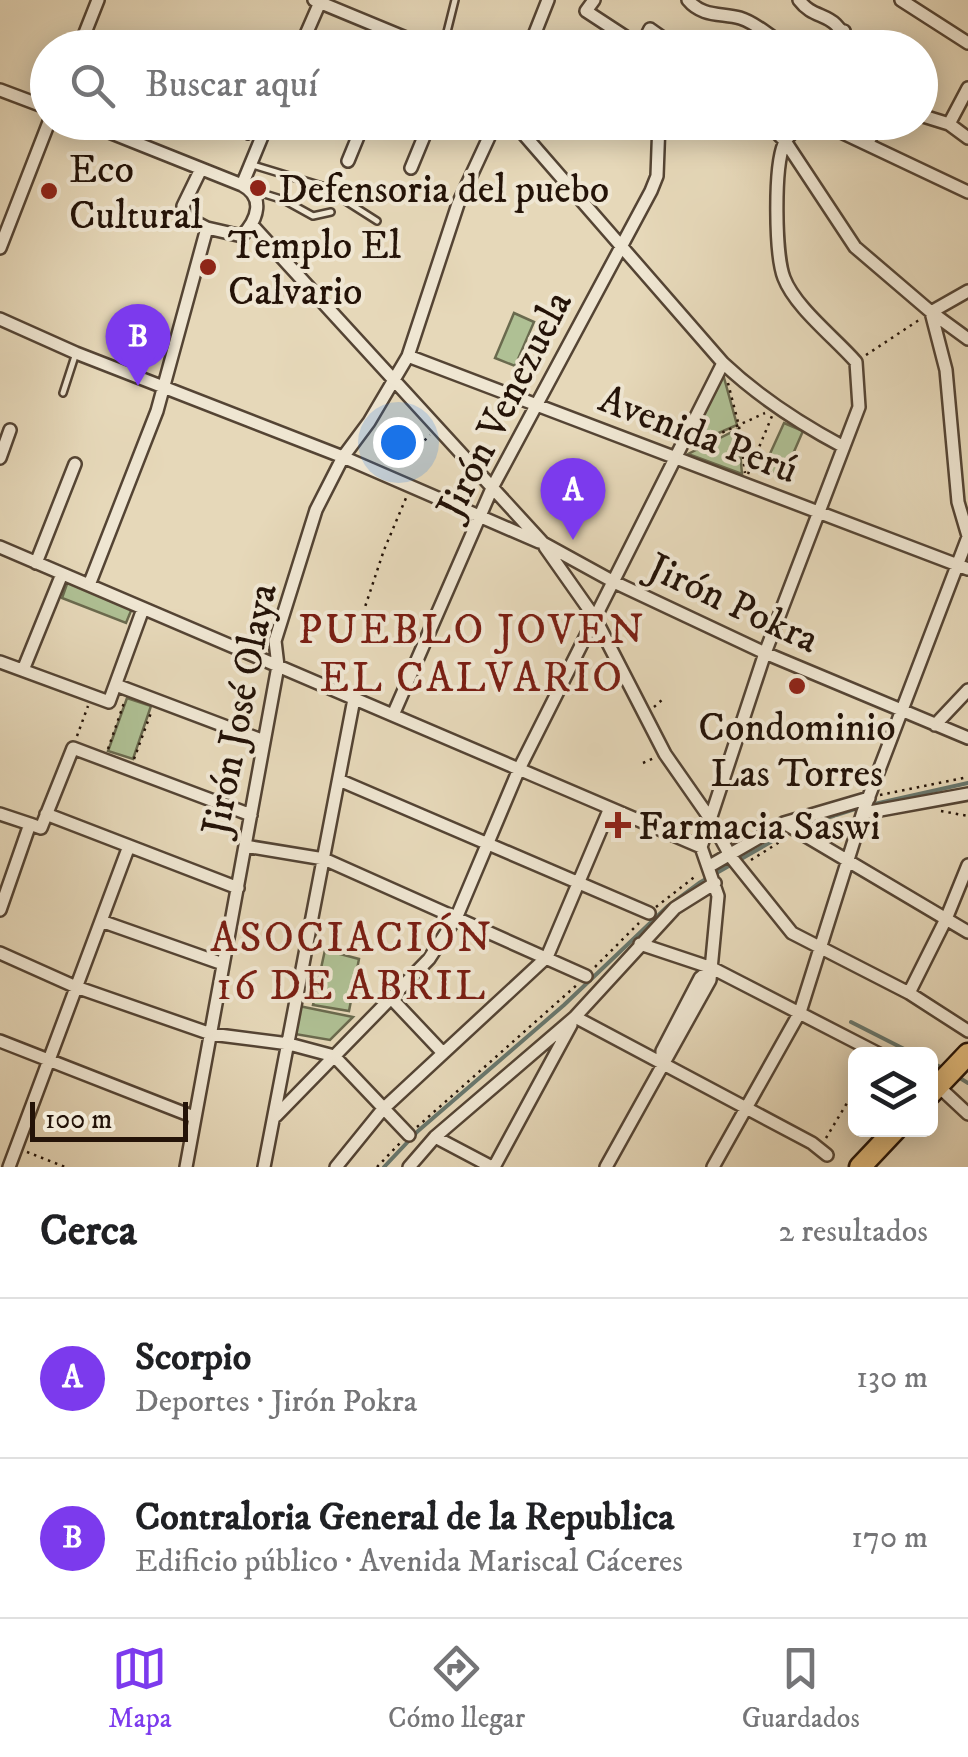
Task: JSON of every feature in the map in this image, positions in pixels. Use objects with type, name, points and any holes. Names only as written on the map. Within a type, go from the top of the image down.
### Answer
[{"type":"highway","points":[[938,1085],[961,1062]]},
{"type":"highway","points":[[860,1167],[888,1137]]},
{"type":"street","points":[[86,30],[98,0]]},
{"type":"street","points":[[536,30],[548,0]]},
{"type":"street","points":[[594,0],[586,10],[616,30]]},
{"type":"street","points":[[688,0],[713,15],[739,18],[766,30]]},
{"type":"street","points":[[799,0],[802,6],[829,16],[843,30]]},
{"type":"street","points":[[901,0],[968,42]]},
{"type":"street","points":[[307,30],[318,1],[375,30]]},
{"type":"street","points":[[948,124],[968,88]]},
{"type":"street","points":[[0,90],[30,101]]},
{"type":"street","points":[[938,121],[968,138]]},
{"type":"street","points":[[0,248],[41,140]]},
{"type":"street","points":[[129,140],[202,169],[247,188],[258,200],[252,225],[242,236],[206,228],[186,217],[183,206],[202,169]]},
{"type":"street","points":[[247,188],[254,140]]},
{"type":"street","points":[[348,161],[357,140]]},
{"type":"street","points":[[411,168],[423,140]]},
{"type":"street","name":"Jirón José Olaya","points":[[186,1167],[278,666],[275,642],[310,529],[343,457],[408,356],[458,204],[488,140]]},
{"type":"street","points":[[529,140],[723,362],[773,404],[842,446]]},
{"type":"street","name":"Jirón Venezuela","points":[[393,715],[493,486],[656,176],[657,140]]},
{"type":"street","points":[[785,140],[854,247],[968,339]]},
{"type":"street","points":[[606,1167],[710,980],[718,896],[701,847],[765,653],[859,407],[856,362],[798,300],[783,277],[778,189],[779,160],[785,140]]},
{"type":"street","points":[[856,140],[968,192]]},
{"type":"street","points":[[867,144],[869,140]]},
{"type":"street","name":"Jirón Pokra","points":[[252,225],[542,543],[614,582],[765,653],[968,738]]},
{"type":"street","points":[[89,585],[157,411],[206,228]]},
{"type":"street","points":[[931,312],[968,291]]},
{"type":"street","points":[[713,1167],[800,1012],[869,798],[964,568],[968,537],[958,502],[946,370],[931,312]]},
{"type":"street","points":[[0,319],[76,353],[343,457],[542,543],[595,618],[665,754],[709,817],[733,860],[792,933],[909,993],[968,1031]]},
{"type":"street","name":"Avenida Perú","points":[[408,356],[964,568]]},
{"type":"street","points":[[276,1116],[429,959],[457,916],[519,769],[723,362]]},
{"type":"street","points":[[0,458],[10,430]]},
{"type":"street","points":[[36,563],[76,464]]},
{"type":"street","points":[[0,548],[701,847]]},
{"type":"street","points":[[24,670],[62,574]]},
{"type":"street","points":[[0,662],[110,702],[122,688],[143,609]]},
{"type":"street","points":[[122,688],[264,741]]},
{"type":"street","points":[[935,726],[968,690]]},
{"type":"street","points":[[264,1167],[354,699]]},
{"type":"street","points":[[0,814],[41,828],[73,748],[251,815]]},
{"type":"street","points":[[338,780],[650,913]]},
{"type":"street","points":[[864,813],[968,794]]},
{"type":"street","points":[[708,868],[733,860],[789,826],[869,798]]},
{"type":"street","points":[[336,1167],[383,1109],[547,957],[610,808]]},
{"type":"street","points":[[46,814],[238,888]]},
{"type":"street","points":[[0,910],[30,824]]},
{"type":"street","points":[[789,826],[968,932]]},
{"type":"street","points":[[9,1167],[130,846]]},
{"type":"street","points":[[246,846],[324,858],[586,976]]},
{"type":"street","points":[[909,993],[968,865]]},
{"type":"street","points":[[409,1167],[435,1138],[575,1017],[675,908],[715,882]]},
{"type":"street","points":[[101,921],[223,964]]},
{"type":"street","points":[[640,944],[712,968],[866,1047]]},
{"type":"street","points":[[0,953],[76,986],[212,1034],[290,1044],[334,1056],[408,1134]]},
{"type":"street","points":[[391,998],[442,1054]]},
{"type":"street","points":[[575,1017],[827,1155]]},
{"type":"street","points":[[435,1138],[493,1167],[575,1017]]},
{"type":"street","points":[[0,1040],[194,1117]]},
{"type":"street","points":[[938,1093],[968,1114]]},
{"type":"lane","points":[[447,30],[454,0]]},
{"type":"lane","points":[[250,164],[322,186],[377,220]]},
{"type":"lane","points":[[247,188],[284,200],[313,216],[331,212]]},
{"type":"lane","points":[[63,393],[76,353]]},
{"type":"path","points":[[856,362],[931,312]]},
{"type":"path","points":[[676,456],[739,426],[776,408],[746,480],[739,426],[723,362]]},
{"type":"path","points":[[414,451],[438,426]]},
{"type":"path","points":[[363,613],[410,487]]},
{"type":"path","points":[[104,760],[122,688]]},
{"type":"path","points":[[73,748],[92,695]]},
{"type":"path","points":[[130,770],[156,700]]},
{"type":"path","points":[[869,798],[968,777]]},
{"type":"path","points":[[377,1167],[408,1134],[586,976],[650,913],[708,868]]},
{"type":"path","points":[[550,1008],[558,1018]]},
{"type":"path","points":[[827,1155],[826,1138],[848,1101]]},
{"type":"path","points":[[16,1148],[65,1167]]},
{"type":"green space","points":[[514,313],[534,322],[515,366],[495,358]]},
{"type":"green space","points":[[723,374],[737,425],[689,446]]},
{"type":"green space","points":[[784,423],[803,431],[783,477],[763,469]]},
{"type":"green space","points":[[738,429],[742,474],[688,454]]},
{"type":"green space","points":[[68,581],[133,606],[126,623],[62,598]]},
{"type":"green space","points":[[127,698],[151,706],[133,759],[108,751]]},
{"type":"green space","points":[[325,950],[359,959],[349,1011],[313,1005]]},
{"type":"green space","points":[[299,1006],[353,1017],[330,1040],[295,1034]]},
{"type":"waterway","points":[[870,805],[968,783]]},
{"type":"waterway","points":[[799,827],[861,807]]},
{"type":"waterway","points":[[384,1167],[418,1131],[564,1005],[668,906],[699,883],[790,831]]},
{"type":"waterway","points":[[851,1022],[900,1047]]},
{"type":"waterway","points":[[938,1066],[943,1068]]},
{"type":"waterway","points":[[955,1075],[968,1083]]},
{"type":"place","name":"Defensoria del puebo","points":[[258,188]]},
{"type":"place","name":"Eco Cultural","points":[[49,191]]},
{"type":"place","name":"Templo El Calvario","points":[[208,267]]},
{"type":"place","name":"Contraloria General de la Republica","points":[[138,386]]},
{"type":"place","name":"Scorpio","points":[[573,540]]},
{"type":"place","name":"Condominio Las Torres","points":[[797,686]]},
{"type":"place","name":"Farmacia Saswi","points":[[618,825]]},
{"type":"district","name":"PUEBLO JOVEN EL CALVARIO","points":[[472,652]]},
{"type":"district","name":"ASOCIACIÓN 16 DE ABRIL","points":[[352,960]]}]
